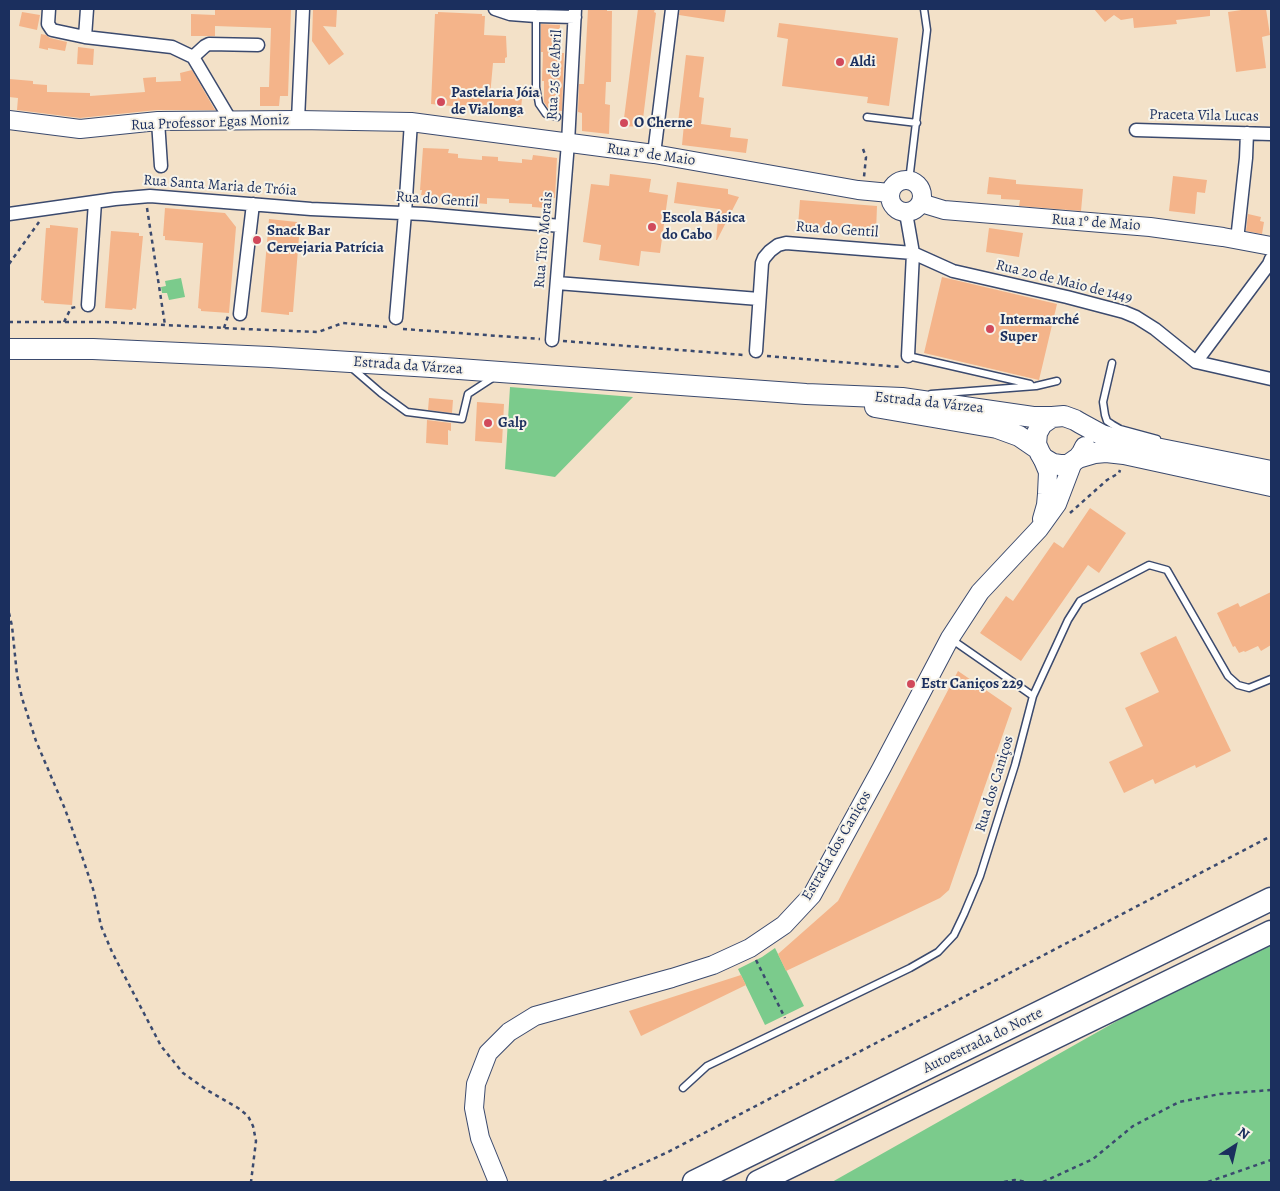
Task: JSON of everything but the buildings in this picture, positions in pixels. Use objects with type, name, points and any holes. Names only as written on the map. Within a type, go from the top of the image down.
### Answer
[{"type":"highway","name":"Autoestrada do Norte","points":[[694,1182],[1271,899]]},
{"type":"highway","name":"Autoestrada do Norte","points":[[758,1182],[1271,932]]},
{"type":"main road","name":"Estrada da Várzea","points":[[9,350],[93,350],[259,357],[806,394],[902,398],[1033,416],[1070,417],[1102,435],[1126,442],[1271,471]]},
{"type":"main road","name":"Estrada da Várzea","points":[[806,394],[998,428],[1019,436],[1053,464],[1068,464],[1095,453],[1106,452],[1124,454],[1271,486]]},
{"type":"main road","points":[[1039,451],[1036,438],[1039,428],[1052,417]]},
{"type":"main road","points":[[1076,460],[1082,453],[1086,441],[1080,424]]},
{"type":"street","points":[[50,9],[48,24],[52,30],[172,47],[193,57],[231,121]]},
{"type":"street","points":[[85,36],[87,9]]},
{"type":"street","points":[[298,120],[303,9]]},
{"type":"street","points":[[496,9],[510,14],[536,16],[575,13]]},
{"type":"street","points":[[654,154],[672,9]]},
{"type":"street","name":"Rua 25 de Abril","points":[[568,143],[575,13]]},
{"type":"street","points":[[193,57],[209,44],[258,45]]},
{"type":"street","name":"Rua Professor Egas Moniz","points":[[9,120],[80,129],[158,121],[298,120],[411,122]]},
{"type":"street","points":[[158,121],[161,166]]},
{"type":"street","points":[[396,318],[411,122]]},
{"type":"street","name":"Rua 1º de Maio","points":[[411,122],[654,154],[858,190],[890,193]]},
{"type":"street","name":"Praceta Vila Lucas","points":[[1136,130],[1271,134]]},
{"type":"street","points":[[1237,240],[1247,133]]},
{"type":"street","name":"Rua Tito Morais","points":[[552,340],[568,143]]},
{"type":"street","points":[[909,181],[917,185],[922,198],[914,210],[906,213],[897,210],[893,206],[890,193],[892,188],[899,182],[909,181]]},
{"type":"street","name":"Rua Santa Maria de Tróia","points":[[9,214],[146,196],[192,198],[311,209]]},
{"type":"street","points":[[88,305],[95,202]]},
{"type":"street","name":"Rua 1º de Maio","points":[[920,203],[944,210],[1150,227],[1271,246]]},
{"type":"street","points":[[240,314],[253,204]]},
{"type":"street","name":"Rua do Gentil","points":[[311,209],[434,215],[561,226]]},
{"type":"street","points":[[906,213],[913,253],[908,356]]},
{"type":"street","name":"Rua do Gentil","points":[[756,354],[762,263],[770,250],[786,243],[913,253]]},
{"type":"street","name":"Rua 20 de Maio de 1449","points":[[913,253],[953,271],[1124,312],[1155,329],[1196,362]]},
{"type":"street","points":[[1271,259],[1196,362],[1271,378]]},
{"type":"street","points":[[557,283],[759,299]]},
{"type":"street","name":"Estrada dos Caniços","points":[[1039,451],[1048,472],[1046,505],[1039,530]]},
{"type":"street","name":"Estrada dos Caniços","points":[[498,1182],[480,1138],[474,1108],[476,1084],[488,1053],[509,1032],[535,1016],[713,965],[750,948],[784,925],[812,895],[950,638],[980,592],[1039,530],[1057,504],[1076,460]]},
{"type":"lane","points":[[909,181],[926,30],[924,9]]},
{"type":"lane","points":[[536,16],[535,69],[539,104],[546,114],[557,117]]},
{"type":"lane","points":[[867,117],[917,123]]},
{"type":"lane","points":[[908,356],[1036,386]]},
{"type":"lane","points":[[346,362],[381,393],[407,412],[462,419],[468,394],[501,372]]},
{"type":"lane","points":[[1112,363],[1103,402],[1107,421],[1120,429],[1166,441]]},
{"type":"lane","points":[[902,398],[941,393],[1036,386],[1057,381]]},
{"type":"lane","points":[[1174,444],[1244,465]]},
{"type":"lane","name":"Rua dos Caniços","points":[[683,1088],[707,1066],[924,960],[938,952],[954,935],[980,876],[1015,766],[1033,696],[1068,620],[1080,601],[1148,565],[1167,570],[1228,676],[1238,685],[1248,688],[1271,679]]},
{"type":"lane","points":[[950,638],[1033,696]]},
{"type":"path","points":[[858,190],[864,176],[866,157],[864,149]]},
{"type":"path","points":[[146,196],[165,325]]},
{"type":"path","points":[[9,264],[39,223],[38,210]]},
{"type":"path","points":[[64,322],[71,308],[88,305]]},
{"type":"path","points":[[9,322],[106,322],[318,332],[343,323],[756,354],[907,368],[908,356]]},
{"type":"path","points":[[1064,519],[1107,480],[1120,473],[1121,468]]},
{"type":"path","points":[[9,613],[22,698],[36,741],[65,810],[84,862],[94,892],[104,935],[161,1046],[183,1073],[248,1116],[253,1126],[256,1141],[251,1182]]},
{"type":"path","points":[[603,1182],[676,1147],[1271,836]]},
{"type":"path","points":[[750,948],[789,1026]]},
{"type":"path","points":[[1043,1182],[1093,1159],[1133,1126],[1179,1102],[1220,1094],[1271,1090]]},
{"type":"path","points":[[1208,1182],[1271,1160]]},
{"type":"path","points":[[1004,1182],[1015,1180],[1027,1182]]},
{"type":"green space","points":[[181,278],[185,297],[169,300],[167,293],[162,293],[161,287],[166,286],[165,281]]},
{"type":"green space","points":[[510,387],[633,397],[555,477],[505,469]]},
{"type":"green space","points":[[1271,934],[1271,1182],[832,1182]]},
{"type":"green space","points":[[775,948],[804,1006],[765,1025],[738,969]]},
{"type":"place","name":"Aldi","points":[[840,62]]},
{"type":"place","name":"Pastelaria Jóia de Vialonga","points":[[441,102]]},
{"type":"place","name":"O Cherne","points":[[624,123]]},
{"type":"place","name":"Escola Básica do Cabo","points":[[652,227]]},
{"type":"place","name":"Snack Bar Cervejaria Patrícia","points":[[257,240]]},
{"type":"place","name":"Intermarché Super","points":[[990,329]]},
{"type":"place","name":"Galp","points":[[488,423]]},
{"type":"place","name":"Estr Caniços 229","points":[[911,684]]}]
